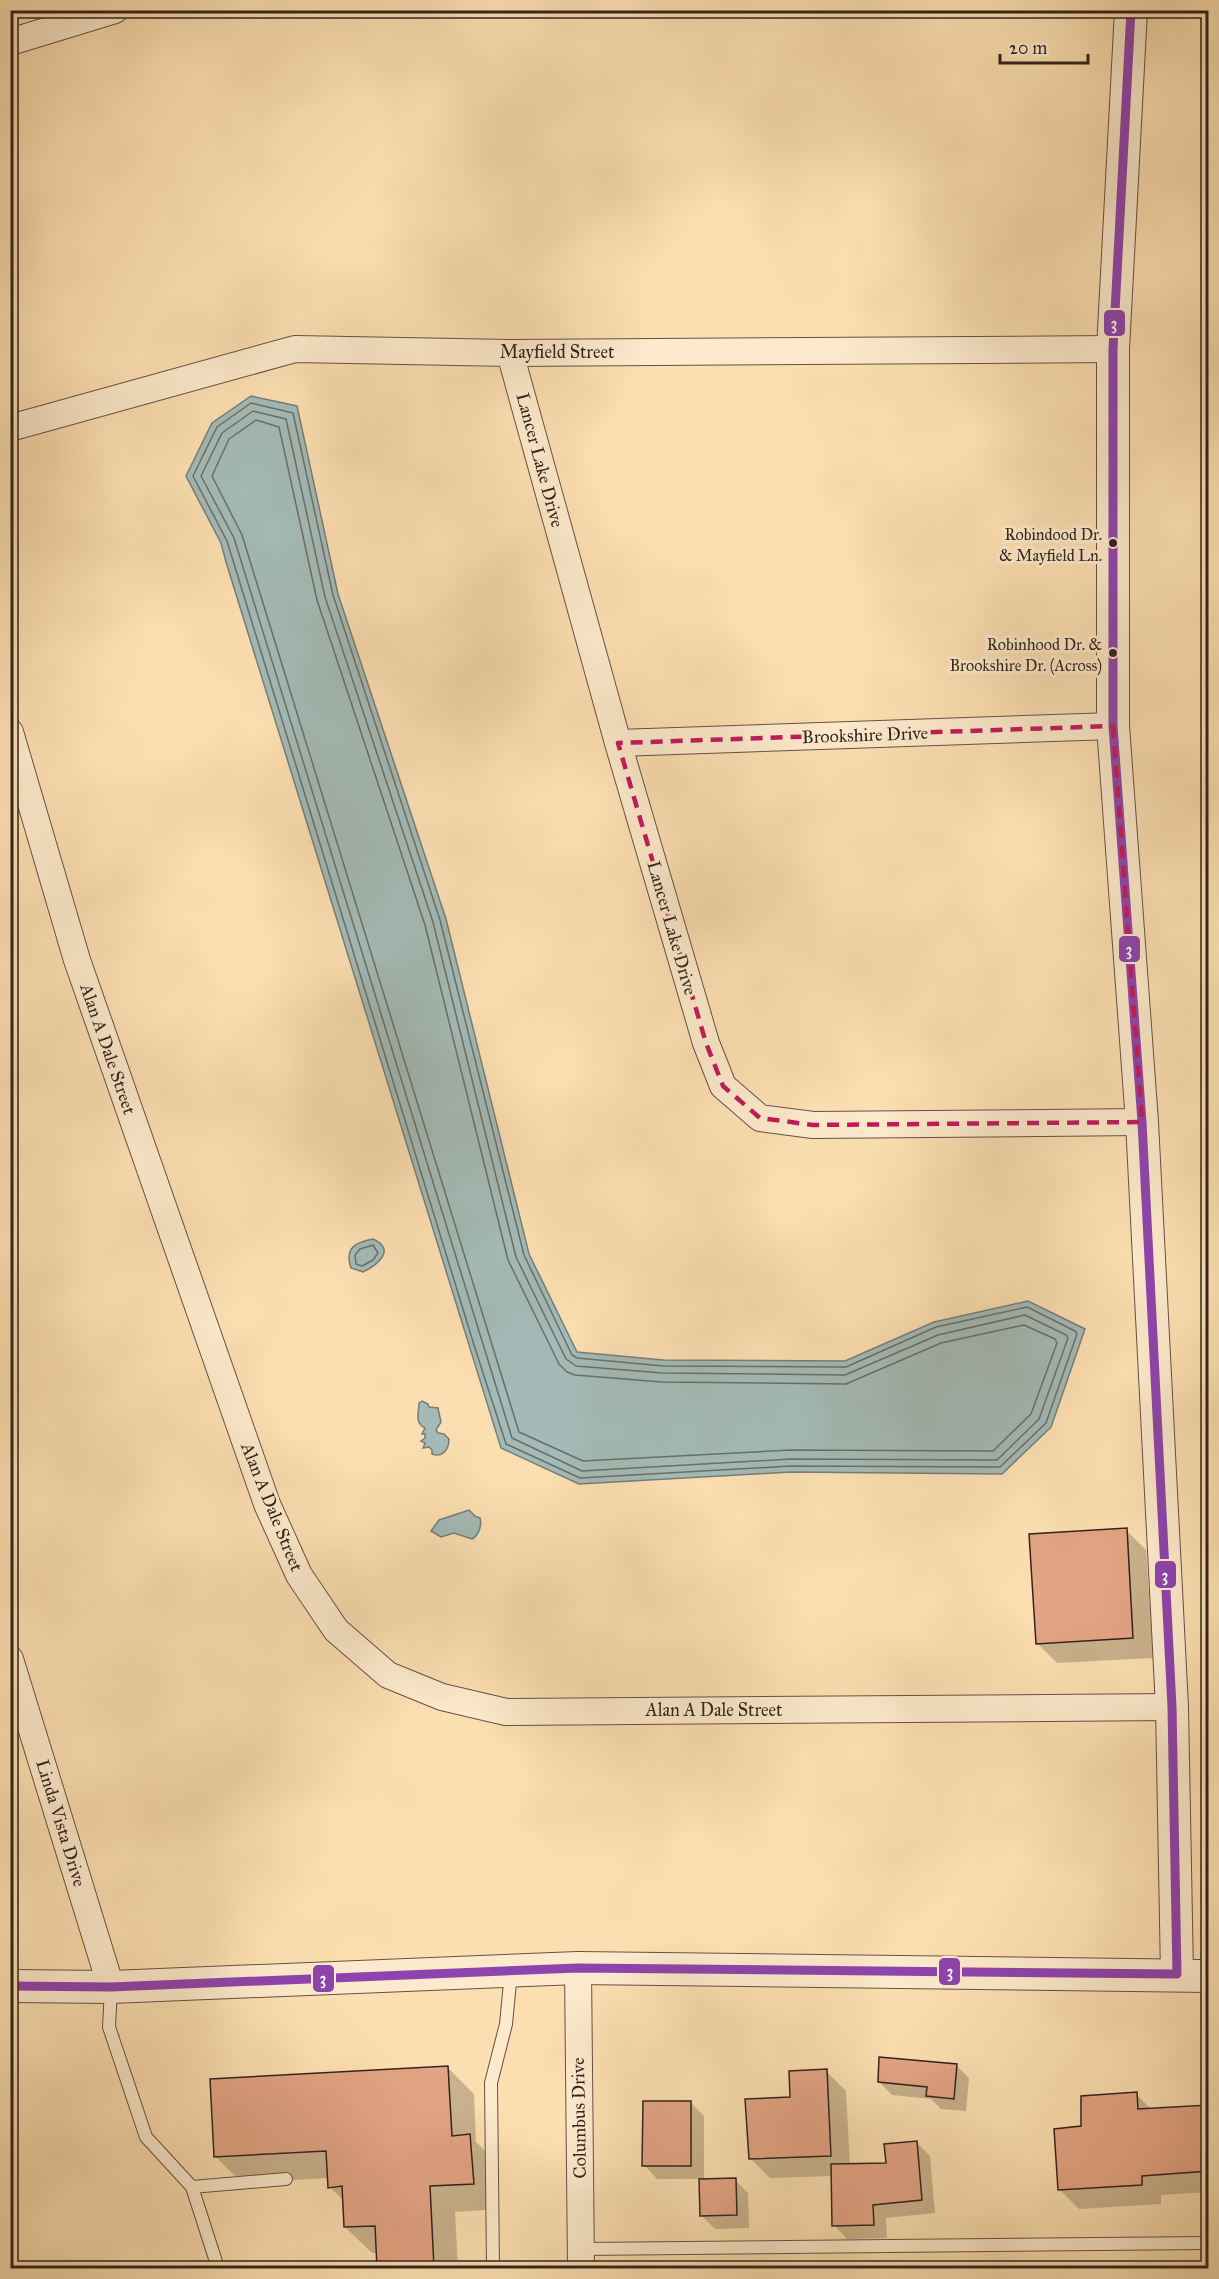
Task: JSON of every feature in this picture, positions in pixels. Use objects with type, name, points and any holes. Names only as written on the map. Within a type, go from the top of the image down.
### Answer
[{"type":"street","points":[[10,42],[115,10]]},
{"type":"street","points":[[1131,10],[1113,349],[1113,726],[1143,1122],[1172,1707],[1177,1974]]},
{"type":"street","name":"Mayfield Street","points":[[10,428],[295,349],[510,352],[1113,349]]},
{"type":"street","name":"Lancer Lake Drive","points":[[510,352],[618,743],[706,1043],[723,1086],[760,1118],[813,1125],[1143,1122]]},
{"type":"street","name":"Brookshire Drive","points":[[618,743],[1113,726]]},
{"type":"street","name":"Alan A Dale Street","points":[[10,732],[77,960],[267,1504],[299,1575],[336,1630],[388,1675],[442,1697],[506,1712],[1172,1707]]},
{"type":"street","name":"Linda Vista Drive","points":[[10,1659],[111,1987]]},
{"type":"street","points":[[10,1986],[111,1987],[578,1968],[1209,1976]]},
{"type":"street","name":"Columbus Drive","points":[[578,1968],[581,2259]]},
{"type":"lane","points":[[493,2268],[491,2083],[506,2024],[511,1972]]},
{"type":"lane","points":[[111,1987],[109,2027],[147,2137],[192,2187],[218,2268]]},
{"type":"lane","points":[[192,2187],[286,2179]]},
{"type":"lane","points":[[581,2259],[1209,2243]]},
{"type":"highlighted area","points":[[1113,726],[1142,1122],[813,1125],[760,1118],[723,1086],[706,1043],[618,743]]},
{"type":"water","points":[[251,396],[297,406],[338,594],[446,919],[529,1254],[577,1352],[663,1360],[845,1361],[934,1322],[1028,1301],[1085,1329],[1051,1427],[1002,1474],[791,1472],[579,1484],[501,1448],[221,543],[186,476],[212,423]]},
{"type":"water","points":[[373,1239],[384,1248],[379,1261],[363,1272],[351,1268],[349,1255],[353,1247]]},
{"type":"water","points":[[422,1401],[429,1407],[438,1408],[441,1422],[436,1430],[449,1439],[447,1449],[442,1454],[432,1454],[429,1447],[423,1448],[425,1443],[421,1441],[425,1438],[425,1434],[422,1434],[425,1428],[419,1423],[418,1417],[419,1403]]},
{"type":"water","points":[[469,1510],[481,1521],[478,1532],[472,1539],[454,1533],[441,1537],[431,1531],[439,1520]]},
{"type":"building","points":[[1127,1528],[1133,1638],[1036,1644],[1029,1534]]},
{"type":"building","points":[[879,2057],[957,2064],[954,2099],[926,2096],[927,2087],[878,2082]]},
{"type":"building","points":[[448,2066],[452,2136],[470,2134],[474,2184],[430,2186],[434,2268],[377,2268],[375,2226],[344,2227],[342,2186],[328,2188],[326,2151],[214,2157],[210,2079]]},
{"type":"building","points":[[827,2069],[831,2156],[749,2159],[745,2099],[790,2097],[789,2071]]},
{"type":"building","points":[[1137,2092],[1138,2109],[1209,2105],[1209,2171],[1142,2176],[1142,2185],[1058,2190],[1054,2129],[1081,2126],[1081,2096]]},
{"type":"building","points":[[643,2101],[691,2101],[691,2166],[642,2166]]},
{"type":"building","points":[[917,2141],[922,2200],[873,2205],[874,2225],[832,2226],[831,2164],[886,2163],[884,2144]]},
{"type":"building","points":[[736,2178],[737,2215],[700,2216],[699,2179]]},
{"type":"transit line","name":"3","points":[[10,1986],[111,1987],[578,1968],[1177,1974],[1172,1707],[1142,1122],[1113,726],[1113,349],[1131,10]]},
{"type":"place","name":"Robindood Dr. & Mayfield Ln.","points":[[1113,543]]},
{"type":"place","name":"Robinhood Dr. & Brookshire Dr. (Across)","points":[[1113,653]]}]
